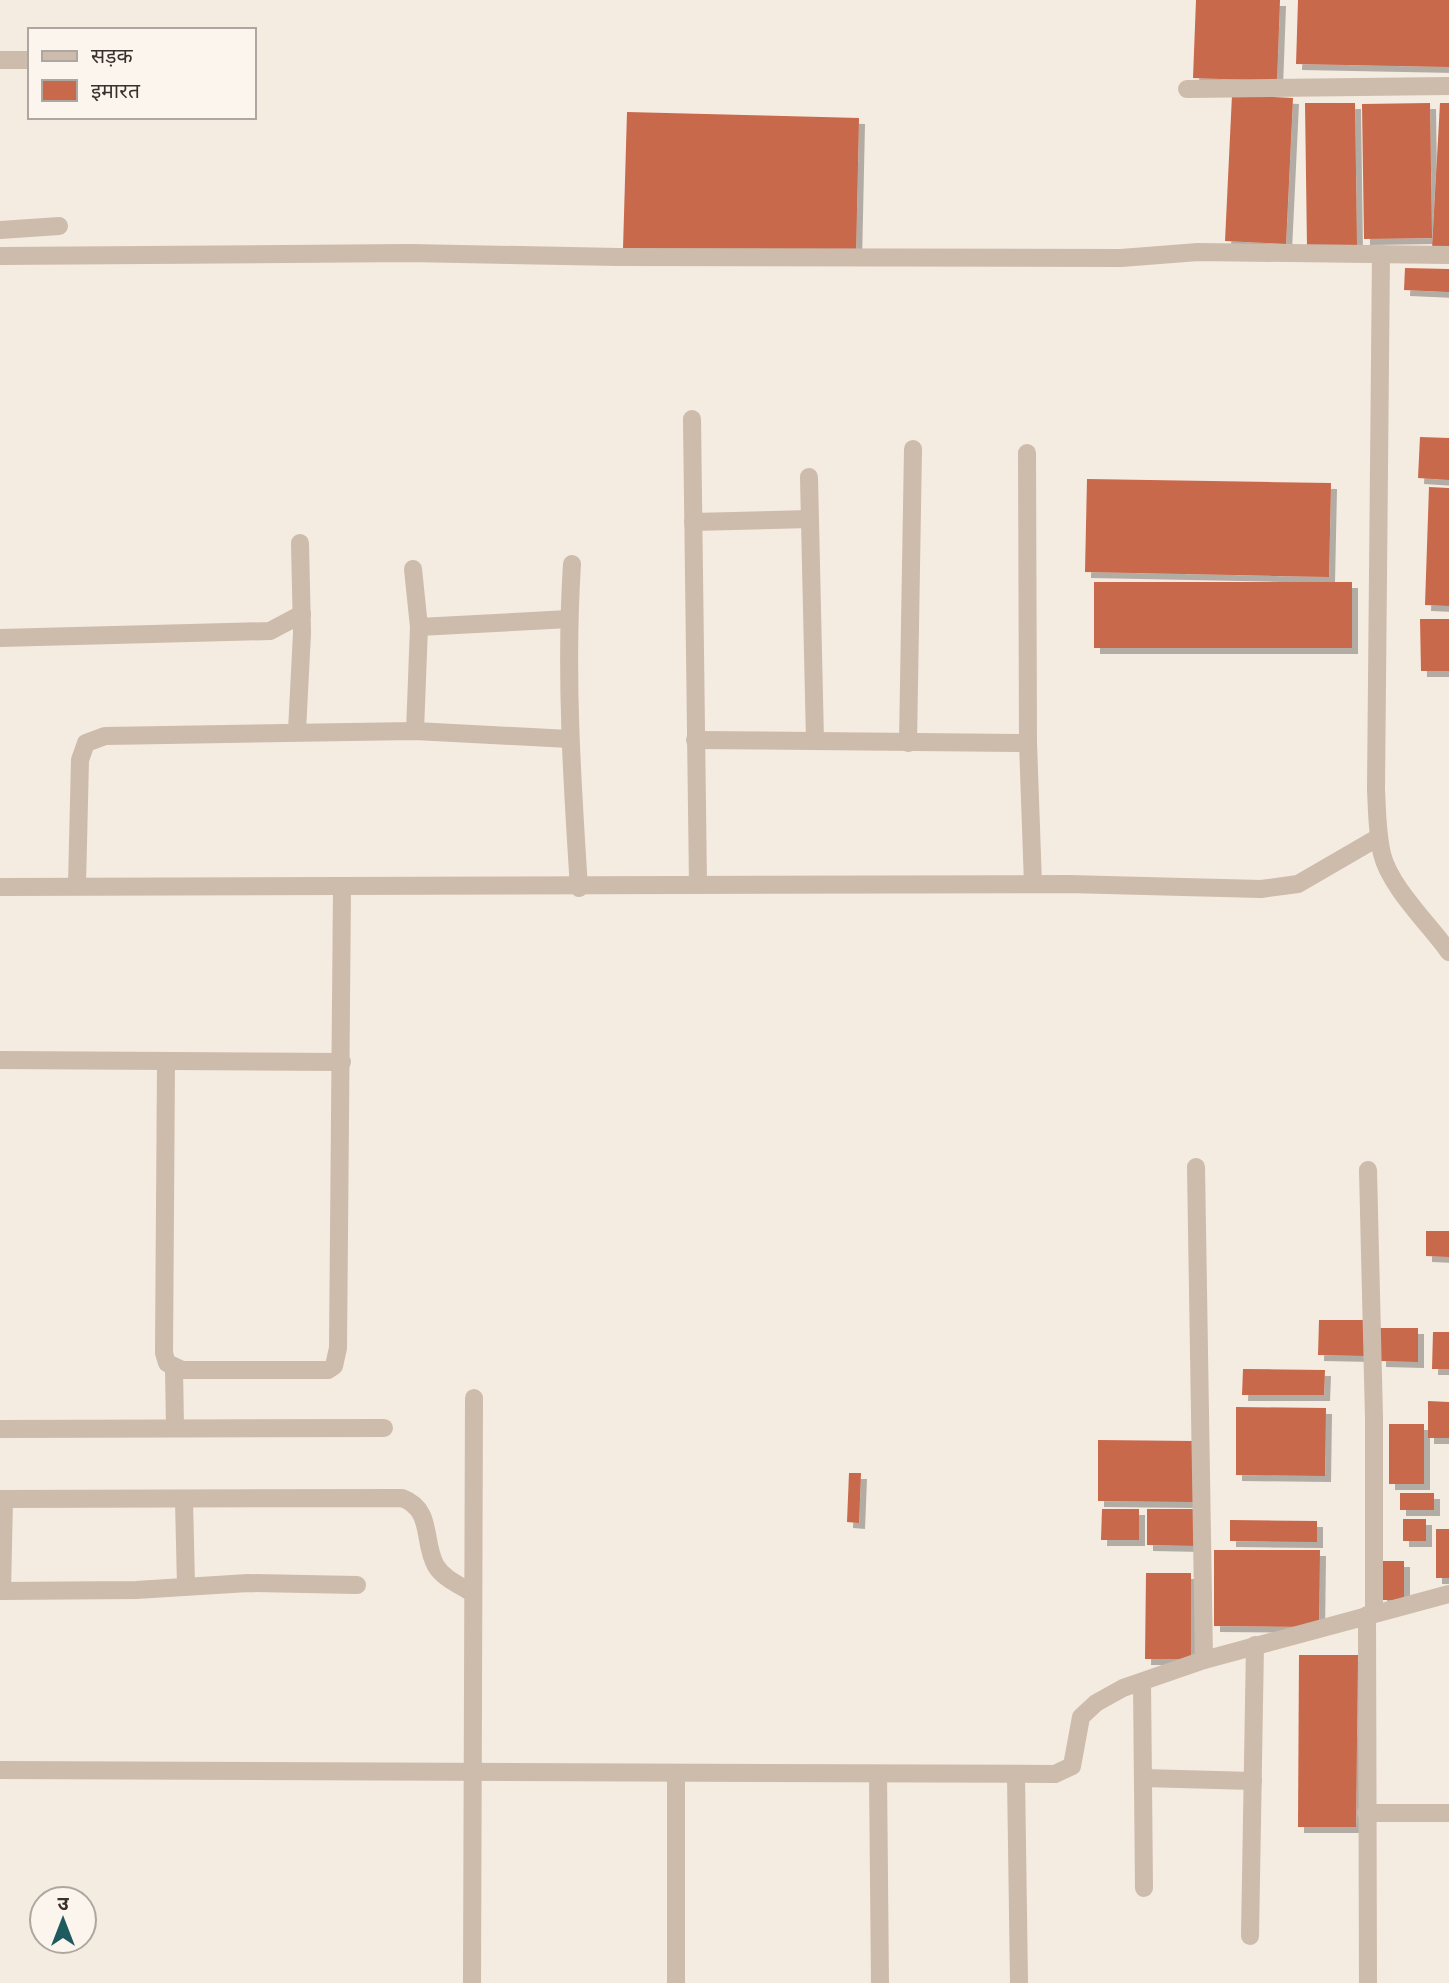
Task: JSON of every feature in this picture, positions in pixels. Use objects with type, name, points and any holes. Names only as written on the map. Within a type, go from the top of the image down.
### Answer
[{"type":"street","points":[[0,60],[28,60]]},
{"type":"street","points":[[1187,89],[1449,86]]},
{"type":"street","points":[[0,230],[59,226]]},
{"type":"street","points":[[0,256],[410,253],[619,257],[1121,258],[1198,252],[1449,255]]},
{"type":"street","points":[[1381,254],[1376,775],[1379,837],[1382,856],[1396,883],[1449,952]]},
{"type":"street","points":[[692,419],[698,886]]},
{"type":"street","points":[[908,743],[913,449]]},
{"type":"street","points":[[1027,453],[1028,743],[1033,884]]},
{"type":"street","points":[[809,477],[815,741]]},
{"type":"street","points":[[693,522],[810,519]]},
{"type":"street","points":[[297,731],[302,614],[300,543]]},
{"type":"street","points":[[572,564],[569,739],[579,888]]},
{"type":"street","points":[[413,569],[419,627],[415,731]]},
{"type":"street","points":[[0,638],[270,631],[302,614]]},
{"type":"street","points":[[419,627],[569,618]]},
{"type":"street","points":[[77,885],[80,760],[86,743],[105,736],[415,731],[569,739]]},
{"type":"street","points":[[695,740],[1028,743]]},
{"type":"street","points":[[0,887],[77,885],[579,888],[1033,884],[1261,889],[1298,884],[1379,837]]},
{"type":"street","points":[[166,1063],[163,1353],[167,1363],[174,1368],[321,1372],[334,1366],[338,1348],[342,888]]},
{"type":"street","points":[[0,1060],[342,1062]]},
{"type":"street","points":[[1196,1167],[1204,1660]]},
{"type":"street","points":[[1368,1170],[1374,1418],[1366,1813],[1368,1983]]},
{"type":"street","points":[[174,1368],[175,1427]]},
{"type":"street","points":[[472,1983],[474,1398]]},
{"type":"street","points":[[0,1429],[384,1428]]},
{"type":"street","points":[[357,1585],[248,1583],[110,1591],[1,1591],[2,1499],[402,1498],[413,1502],[422,1512],[436,1566],[444,1576],[472,1593]]},
{"type":"street","points":[[184,1500],[186,1586]]},
{"type":"street","points":[[0,1770],[1016,1776],[1055,1774],[1068,1770],[1074,1759],[1078,1726],[1088,1709],[1115,1692],[1255,1645],[1449,1594]]},
{"type":"street","points":[[1250,1936],[1255,1645]]},
{"type":"street","points":[[1142,1682],[1144,1888]]},
{"type":"street","points":[[676,1773],[677,1983]]},
{"type":"street","points":[[878,1774],[880,1983]]},
{"type":"street","points":[[1016,1776],[1019,1983]]},
{"type":"street","points":[[1143,1778],[1253,1781]]},
{"type":"street","points":[[1366,1813],[1449,1813]]},
{"type":"building","points":[[1196,0],[1280,0],[1277,81],[1193,78]]},
{"type":"building","points":[[1298,0],[1449,0],[1449,67],[1296,64]]},
{"type":"building","points":[[1232,95],[1293,98],[1286,244],[1225,241]]},
{"type":"building","points":[[1305,103],[1355,103],[1357,246],[1307,247]]},
{"type":"building","points":[[1430,103],[1432,238],[1364,239],[1362,104]]},
{"type":"building","points":[[1440,103],[1449,103],[1449,250],[1432,249]]},
{"type":"building","points":[[627,112],[859,118],[856,255],[623,249]]},
{"type":"building","points":[[1405,268],[1449,269],[1449,292],[1404,290]]},
{"type":"building","points":[[1420,437],[1449,438],[1449,480],[1418,478]]},
{"type":"building","points":[[1087,479],[1331,483],[1329,577],[1085,572]]},
{"type":"building","points":[[1429,487],[1449,488],[1449,606],[1425,605]]},
{"type":"building","points":[[1094,582],[1352,582],[1352,648],[1094,648]]},
{"type":"building","points":[[1420,619],[1449,619],[1449,671],[1421,671]]},
{"type":"building","points":[[1426,1231],[1449,1231],[1449,1257],[1426,1256]]},
{"type":"building","points":[[1319,1320],[1368,1320],[1367,1356],[1318,1355]]},
{"type":"building","points":[[1380,1328],[1418,1328],[1418,1362],[1380,1361]]},
{"type":"building","points":[[1433,1332],[1449,1332],[1449,1369],[1432,1369]]},
{"type":"building","points":[[1243,1369],[1325,1370],[1324,1395],[1242,1395]]},
{"type":"building","points":[[1428,1401],[1449,1402],[1449,1438],[1428,1438]]},
{"type":"building","points":[[1236,1407],[1326,1408],[1325,1476],[1236,1475]]},
{"type":"building","points":[[1389,1424],[1424,1424],[1424,1484],[1389,1484]]},
{"type":"building","points":[[1098,1440],[1193,1441],[1193,1502],[1098,1501]]},
{"type":"building","points":[[849,1473],[861,1473],[859,1523],[847,1522]]},
{"type":"building","points":[[1400,1493],[1434,1493],[1434,1510],[1400,1510]]},
{"type":"building","points":[[1102,1509],[1139,1509],[1139,1540],[1101,1540]]},
{"type":"building","points":[[1147,1509],[1198,1509],[1198,1546],[1147,1545]]},
{"type":"building","points":[[1403,1519],[1426,1519],[1426,1541],[1403,1541]]},
{"type":"building","points":[[1230,1520],[1317,1521],[1317,1542],[1230,1541]]},
{"type":"building","points":[[1436,1529],[1449,1529],[1449,1578],[1436,1578]]},
{"type":"building","points":[[1214,1550],[1320,1550],[1319,1627],[1214,1626]]},
{"type":"building","points":[[1382,1561],[1404,1561],[1404,1600],[1381,1600]]},
{"type":"building","points":[[1146,1573],[1191,1573],[1191,1659],[1145,1659]]},
{"type":"building","points":[[1299,1655],[1358,1655],[1356,1827],[1298,1827]]}]
